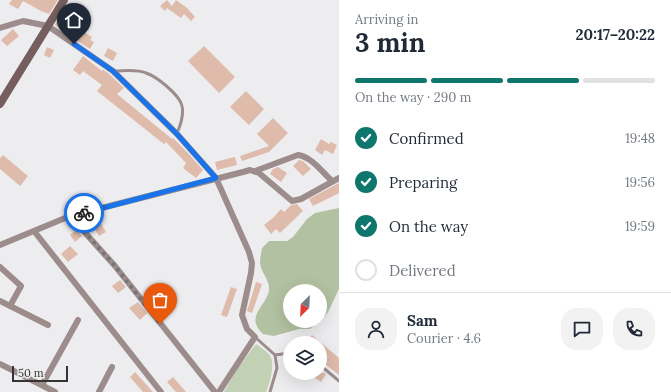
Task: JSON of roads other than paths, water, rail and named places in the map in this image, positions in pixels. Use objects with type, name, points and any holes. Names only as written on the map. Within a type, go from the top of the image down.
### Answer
[{"type":"main road","points":[[0,104],[64,0]]},
{"type":"street","points":[[0,28],[23,21],[48,26],[113,71],[177,134],[216,178],[249,252],[252,263],[242,315],[247,329],[255,337],[219,392]]},
{"type":"street","points":[[0,245],[70,216],[216,178],[243,172],[256,171],[298,155],[309,159],[332,182]]},
{"type":"street","points":[[256,171],[292,201],[302,199],[339,178]]},
{"type":"street","points":[[70,216],[115,266],[215,392]]},
{"type":"street","points":[[34,231],[161,392]]},
{"type":"street","points":[[0,267],[21,286],[10,306]]},
{"type":"street","points":[[0,301],[48,325]]},
{"type":"street","points":[[42,385],[78,320]]},
{"type":"street","points":[[0,364],[55,392]]},
{"type":"street","points":[[99,392],[112,367]]},
{"type":"lane","points":[[113,71],[146,72],[167,85],[182,104],[183,112],[181,124],[177,134]]},
{"type":"lane","points":[[255,337],[275,355],[278,368],[270,392]]},
{"type":"lane","points":[[275,355],[283,354]]},
{"type":"lane","points":[[327,371],[339,381]]}]
